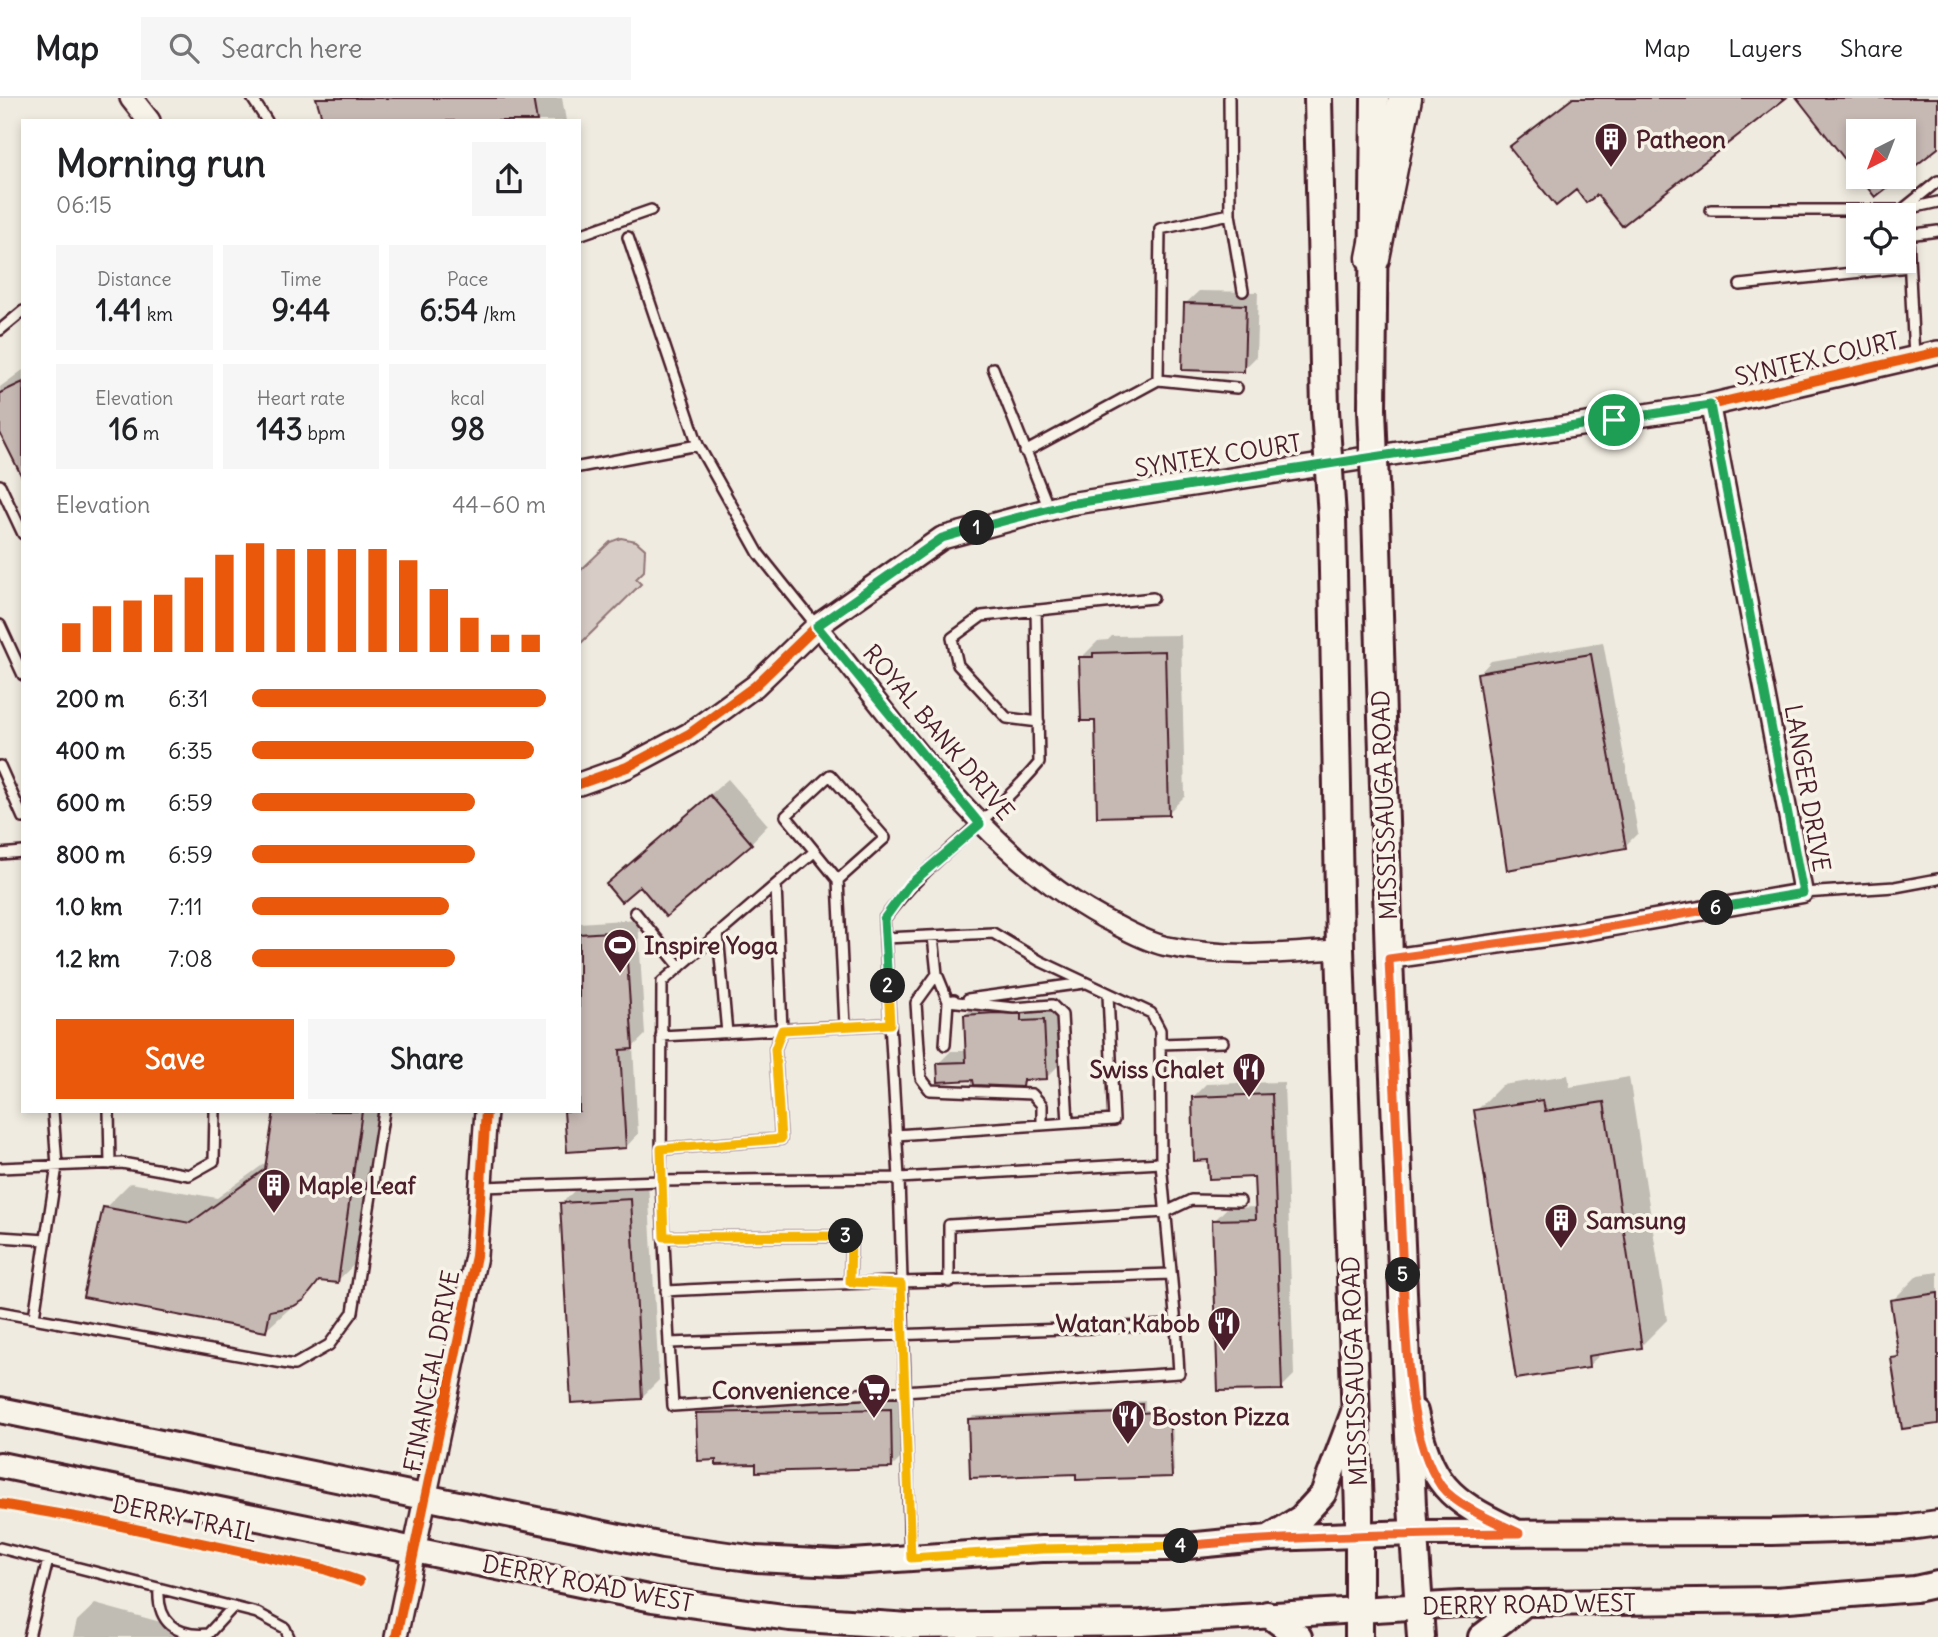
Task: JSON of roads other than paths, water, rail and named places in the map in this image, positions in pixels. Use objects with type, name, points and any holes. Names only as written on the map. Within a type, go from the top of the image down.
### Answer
[{"type":"highway","points":[[1373,258],[1405,98]]},
{"type":"main road","name":"MISSISSAUGA ROAD","points":[[1318,98],[1325,410],[1332,517],[1340,949],[1359,1537],[1359,1637]]},
{"type":"main road","name":"MISSISSAUGA ROAD","points":[[1374,98],[1372,410],[1389,959],[1421,1637]]},
{"type":"main road","points":[[1408,1376],[1422,1441],[1442,1486],[1478,1513],[1519,1533]]},
{"type":"main road","name":"DERRY ROAD WEST","points":[[0,1410],[663,1546],[756,1559],[838,1563],[1042,1549],[1167,1548],[1268,1538],[1359,1537],[1414,1533],[1772,1532],[1902,1528],[1938,1523]]},
{"type":"main road","points":[[1268,1538],[1301,1518],[1323,1494],[1354,1412]]},
{"type":"main road","name":"DERRY ROAD WEST","points":[[0,1465],[415,1548],[653,1599],[790,1618],[909,1626],[1141,1623],[1267,1614],[1527,1602],[1776,1600],[1915,1589],[1938,1584]]},
{"type":"main road","points":[[1480,1637],[1527,1602]]},
{"type":"main road","points":[[1267,1614],[1299,1637]]},
{"type":"street","name":"SYNTEX COURT","points":[[581,783],[627,767],[689,734],[755,686],[817,626],[942,538],[1049,509],[1710,405],[1938,352]]},
{"type":"street","name":"LANGER DRIVE","points":[[1389,959],[1574,933],[1803,893],[1710,405]]},
{"type":"street","name":"ROYAL BANK DRIVE","points":[[817,626],[980,824],[1048,884],[1095,915],[1162,945],[1259,956],[1340,949]]},
{"type":"street","name":"FINANCIAL DRIVE","points":[[396,1637],[476,1256],[483,1187],[486,1113]]},
{"type":"lane","points":[[251,98],[267,119]]},
{"type":"lane","points":[[1229,98],[1230,214],[1243,291]]},
{"type":"lane","points":[[1915,203],[1938,181]]},
{"type":"lane","points":[[1916,210],[1938,202]]},
{"type":"lane","points":[[581,234],[651,210]]},
{"type":"lane","points":[[1710,210],[1846,213]]},
{"type":"lane","points":[[1158,380],[1160,229],[1230,214]]},
{"type":"lane","points":[[1916,234],[1938,231]]},
{"type":"lane","points":[[628,237],[698,445],[759,554],[817,626]]},
{"type":"lane","points":[[1740,285],[1853,273]]},
{"type":"lane","points":[[1909,273],[1914,357]]},
{"type":"lane","points":[[0,330],[21,313]]},
{"type":"lane","points":[[993,368],[1049,509]]},
{"type":"lane","points":[[1025,452],[1158,380],[1237,388]]},
{"type":"lane","points":[[581,467],[698,445]]},
{"type":"lane","points":[[0,485],[21,530]]},
{"type":"lane","points":[[1039,722],[1007,718],[958,665],[952,638],[982,616],[1153,598]]},
{"type":"lane","points":[[911,1558],[899,1178],[884,919],[908,886],[980,824],[1019,787],[1039,763],[1036,610]]},
{"type":"lane","points":[[0,625],[21,672]]},
{"type":"lane","points":[[0,766],[21,813]]},
{"type":"lane","points":[[838,880],[885,838],[831,775],[786,816],[838,880],[845,1026]]},
{"type":"lane","points":[[0,854],[21,852]]},
{"type":"lane","points":[[814,852],[662,982],[661,1181],[673,1406],[1179,1373],[1161,1163],[1160,1030],[1151,1013],[1084,983],[993,933],[885,938]]},
{"type":"lane","points":[[1803,893],[1895,887],[1938,879]]},
{"type":"lane","points":[[661,1149],[781,1139],[775,1049],[782,1030],[776,885]]},
{"type":"lane","points":[[635,912],[680,967]]},
{"type":"lane","points":[[718,934],[727,1033]]},
{"type":"lane","points":[[933,936],[937,974],[948,1001],[945,1045]]},
{"type":"lane","points":[[937,974],[916,1003],[921,1079],[930,1090],[1032,1094],[1042,1105],[1042,1125]]},
{"type":"lane","points":[[948,1001],[1084,983]]},
{"type":"lane","points":[[896,1135],[1114,1120],[1108,995]]},
{"type":"lane","points":[[948,1001],[1014,1008],[1052,1005],[1062,1014],[1068,1123]]},
{"type":"lane","points":[[662,1036],[890,1024]]},
{"type":"lane","points":[[1160,1044],[1223,1042]]},
{"type":"lane","points":[[34,1317],[57,1166],[53,1113]]},
{"type":"lane","points":[[109,1113],[110,1164]]},
{"type":"lane","points":[[0,1168],[122,1163],[189,1175],[214,1161],[215,1113]]},
{"type":"lane","points":[[0,1312],[293,1365],[328,1345],[353,1312],[384,1113]]},
{"type":"lane","points":[[483,1187],[661,1181],[899,1178],[1161,1163]]},
{"type":"lane","points":[[949,1282],[948,1225],[1166,1212],[1191,1200],[1240,1201]]},
{"type":"lane","points":[[664,1237],[851,1236],[850,1282]]},
{"type":"lane","points":[[0,1237],[46,1240]]},
{"type":"lane","points":[[666,1291],[850,1282],[901,1284],[1171,1274]]},
{"type":"lane","points":[[668,1343],[903,1337],[1176,1325]]},
{"type":"lane","points":[[0,1548],[257,1614],[285,1628],[289,1637]]},
{"type":"lane","points":[[29,1637],[48,1560]]},
{"type":"lane","points":[[159,1589],[161,1612],[169,1627],[182,1633],[208,1634],[233,1607]]},
{"type":"place","name":"Patheon","points":[[1611,169]]},
{"type":"place","name":"Inspire Yoga","points":[[620,975]]},
{"type":"place","name":"Swiss Chalet","points":[[1249,1099]]},
{"type":"place","name":"Maple Leaf","points":[[274,1215]]},
{"type":"place","name":"Samsung","points":[[1561,1250]]},
{"type":"place","name":"Watan Kabob","points":[[1224,1353]]},
{"type":"place","name":"Convenience","points":[[874,1420]]},
{"type":"place","name":"Boston Pizza","points":[[1128,1446]]}]
